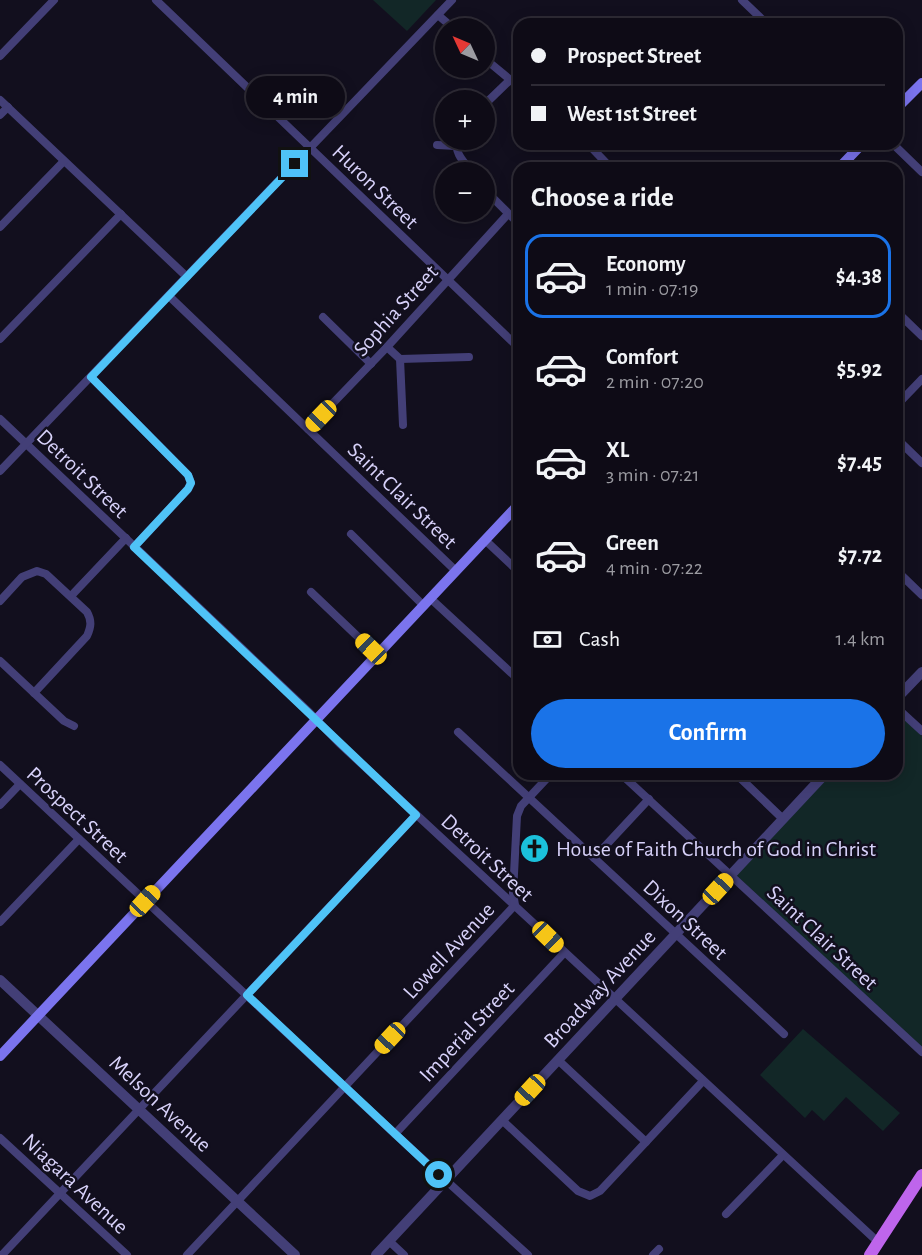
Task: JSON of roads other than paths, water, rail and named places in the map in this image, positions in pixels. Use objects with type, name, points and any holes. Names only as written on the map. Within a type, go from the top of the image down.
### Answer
[{"type":"main road","points":[[903,102],[922,83]]},
{"type":"main road","points":[[845,162],[856,150]]},
{"type":"main road","points":[[0,1056],[513,510]]},
{"type":"main road","points":[[870,1255],[922,1176]]},
{"type":"street","points":[[0,56],[54,0]]},
{"type":"street","name":"Huron Street","points":[[156,0],[513,342]]},
{"type":"street","points":[[0,471],[452,0]]},
{"type":"street","points":[[742,0],[761,18]]},
{"type":"street","points":[[438,15],[441,18]]},
{"type":"street","points":[[495,67],[513,82]]},
{"type":"street","points":[[495,94],[510,80]]},
{"type":"street","points":[[0,100],[187,277]]},
{"type":"street","points":[[0,116],[8,107]]},
{"type":"street","points":[[594,150],[605,162]]},
{"type":"street","points":[[899,150],[922,172]]},
{"type":"street","points":[[0,227],[64,161]]},
{"type":"street","points":[[495,200],[513,219]]},
{"type":"street","points":[[0,339],[121,214]]},
{"type":"street","name":"Sophia Street","points":[[308,429],[387,347],[508,214]]},
{"type":"street","name":"Saint Clair Street","points":[[169,296],[456,571]]},
{"type":"street","points":[[323,317],[371,364]]},
{"type":"street","points":[[903,318],[922,336]]},
{"type":"street","points":[[387,347],[400,359],[469,357]]},
{"type":"street","points":[[400,359],[403,425]]},
{"type":"street","points":[[91,377],[188,475],[191,483],[134,547]]},
{"type":"street","points":[[903,399],[922,379]]},
{"type":"street","name":"Detroit Street","points":[[0,418],[416,815],[878,1242]]},
{"type":"street","points":[[903,445],[922,463]]},
{"type":"street","points":[[351,534],[513,675]]},
{"type":"street","points":[[71,596],[126,538]]},
{"type":"street","points":[[484,540],[513,567]]},
{"type":"street","points":[[0,601],[22,577],[32,571],[46,574],[87,612],[91,623],[87,636],[34,693]]},
{"type":"street","points":[[903,577],[922,595]]},
{"type":"street","points":[[311,592],[377,655]]},
{"type":"street","points":[[0,661],[64,721],[74,726]]},
{"type":"street","points":[[903,692],[922,672]]},
{"type":"street","points":[[903,714],[922,731]]},
{"type":"street","name":"Dixon Street","points":[[458,732],[784,1034]]},
{"type":"street","name":"Prospect Street","points":[[0,765],[394,1134],[528,1255]]},
{"type":"street","name":"Lowell Avenue","points":[[187,1255],[515,905],[513,893],[515,824],[521,806],[545,780]]},
{"type":"street","name":"Saint Clair Street","points":[[627,780],[922,1052]]},
{"type":"street","points":[[742,780],[783,819]]},
{"type":"street","name":"Broadway Avenue","points":[[376,1255],[819,780]]},
{"type":"street","points":[[0,805],[20,784]]},
{"type":"street","points":[[594,858],[649,800]]},
{"type":"street","points":[[2,1255],[416,815]]},
{"type":"street","points":[[0,922],[79,839]]},
{"type":"street","name":"Imperial Street","points":[[394,1134],[564,953]]},
{"type":"street","name":"Melson Avenue","points":[[0,980],[295,1255]]},
{"type":"street","points":[[558,1060],[646,1142]]},
{"type":"street","points":[[502,1120],[578,1191],[590,1196],[600,1191],[703,1081]]},
{"type":"street","name":"Niagara Avenue","points":[[0,1138],[127,1255]]},
{"type":"street","points":[[726,1214],[783,1155]]},
{"type":"street","points":[[389,1241],[404,1255]]},
{"type":"place","name":"House of Faith Church of God in Christ","points":[[535,848]]}]
